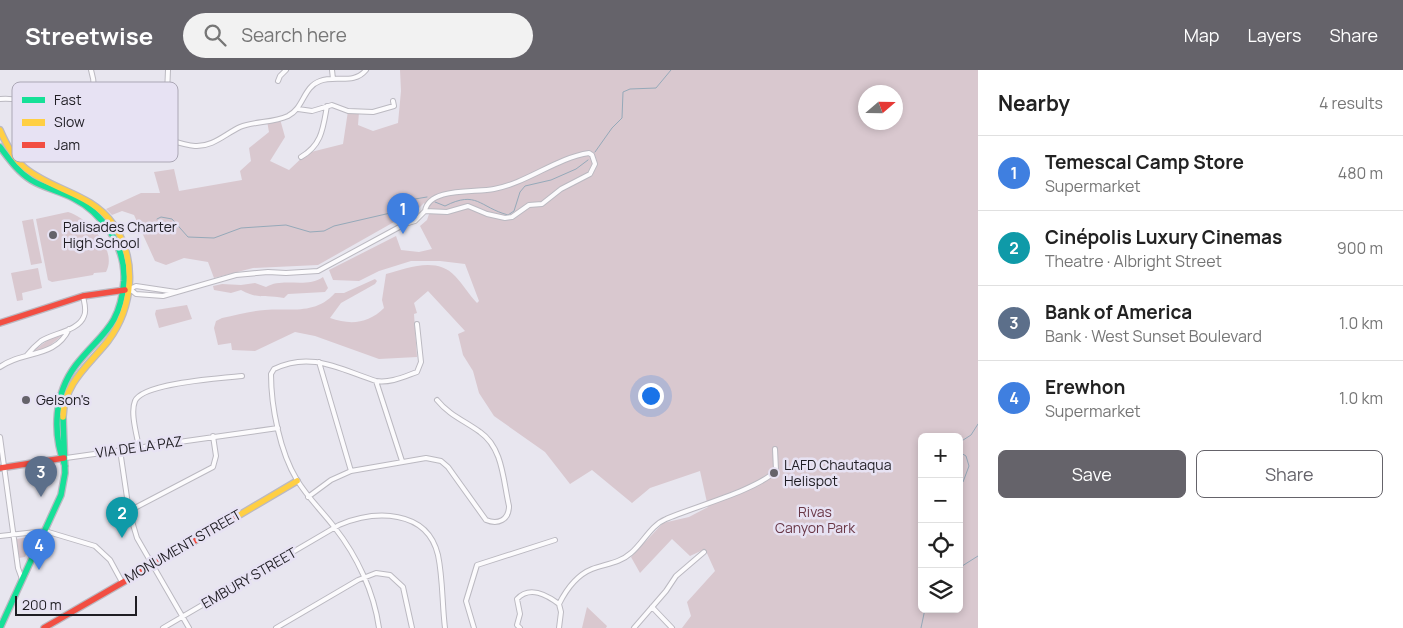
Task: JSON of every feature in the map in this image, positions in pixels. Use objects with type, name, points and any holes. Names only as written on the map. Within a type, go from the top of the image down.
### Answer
[{"type":"main road","points":[[0,130],[12,151]]},
{"type":"main road","points":[[0,147],[17,169],[32,180],[78,201],[95,214],[105,225],[122,259],[123,290],[116,316],[110,327],[75,366],[63,391],[58,408],[56,426],[64,458]]},
{"type":"main road","points":[[0,628],[63,489],[65,466],[62,418],[67,394],[83,365],[106,343],[119,324],[130,289],[130,268],[126,251],[117,230],[108,218],[98,207],[76,193],[32,173],[22,162]]},
{"type":"main road","points":[[0,323],[83,296],[130,289]]},
{"type":"main road","name":"VIA DE LA PAZ","points":[[2,467],[64,458]]},
{"type":"main road","name":"MONUMENT STREET","points":[[44,628],[297,481]]},
{"type":"street","points":[[278,81],[286,70]]},
{"type":"street","points":[[332,70],[333,79]]},
{"type":"street","points":[[298,110],[312,85],[320,81],[357,78],[366,70]]},
{"type":"street","points":[[178,142],[204,146],[219,140],[240,127],[283,118],[298,110],[312,111],[332,105],[354,112],[378,112],[394,106],[392,102]]},
{"type":"street","points":[[301,157],[309,152],[321,138],[327,106]]},
{"type":"street","points":[[176,292],[136,286],[130,289],[136,294],[154,296],[176,292],[236,275],[322,270],[405,224],[415,221],[425,211],[428,202],[443,193],[501,188],[582,154],[592,155],[595,161],[595,168],[590,174],[561,189],[542,204],[529,205],[512,217],[506,218],[487,214],[468,206],[447,212],[425,211]]},
{"type":"street","points":[[0,367],[27,355],[47,338],[69,329],[85,315],[83,296]]},
{"type":"street","points":[[378,628],[370,594],[352,552],[335,527],[308,497],[297,481],[285,455],[278,428],[272,372],[298,360],[319,362],[376,381],[386,382],[417,372],[421,362],[417,324]]},
{"type":"street","points":[[27,355],[36,355],[53,348],[65,338],[69,329]]},
{"type":"street","points":[[319,362],[351,471]]},
{"type":"street","points":[[139,448],[134,410],[135,402],[141,393],[158,387],[242,376]]},
{"type":"street","points":[[376,381],[402,461]]},
{"type":"street","points":[[308,497],[331,480],[351,471],[426,458],[441,461],[454,474],[486,520],[498,522],[509,513],[497,450],[485,435],[450,414],[437,400]]},
{"type":"street","name":"VIA DE LA PAZ","points":[[64,458],[278,428]]},
{"type":"street","points":[[128,511],[213,466],[216,456],[213,436]]},
{"type":"street","points":[[0,437],[2,467],[18,571],[22,579]]},
{"type":"street","points":[[560,628],[561,612],[559,604],[565,592],[583,573],[630,554],[660,522],[704,506],[767,478],[776,470],[775,449]]},
{"type":"street","points":[[120,450],[128,511],[137,538],[189,628]]},
{"type":"street","name":"EMBURY STREET","points":[[163,628],[335,527],[366,516],[386,514],[411,520],[423,528],[432,540],[438,554],[445,628]]},
{"type":"street","points":[[0,536],[45,531],[74,539],[100,549],[111,562],[122,582]]},
{"type":"street","points":[[474,628],[466,601],[477,565],[555,540]]},
{"type":"street","points":[[634,628],[676,576],[704,552]]},
{"type":"street","points":[[276,628],[364,577],[384,573],[396,579],[403,587],[412,628]]},
{"type":"street","points":[[520,628],[517,625],[520,614],[518,599],[520,596],[538,592],[559,604]]},
{"type":"street","points":[[652,606],[672,628]]},
{"type":"green space","name":"Rivas Canyon Park","points":[[400,70],[978,70],[978,628],[682,628],[691,616],[687,602],[715,571],[705,549],[690,556],[672,539],[640,573],[631,557],[663,523],[689,517],[708,507],[700,471],[650,488],[632,503],[592,470],[570,484],[545,452],[494,416],[479,393],[473,371],[463,355],[458,334],[465,331],[428,291],[414,303],[417,313],[414,314],[417,357],[379,359],[315,336],[295,332],[255,351],[232,350],[231,343],[218,345],[214,328],[216,321],[222,318],[260,311],[311,308],[327,300],[335,293],[344,293],[375,279],[377,281],[375,284],[341,303],[330,318],[345,322],[365,320],[384,308],[382,300],[386,274],[422,265],[440,266],[448,270],[458,279],[477,303],[479,301],[465,264],[440,261],[411,261],[379,271],[359,281],[333,280],[329,270],[396,236],[401,250],[419,252],[432,249],[420,226],[427,220],[430,211],[424,203],[411,216],[394,222],[318,265],[253,268],[214,278],[208,262],[184,258],[166,265],[155,261],[134,215],[122,211],[112,215],[106,209],[141,193],[160,193],[154,172],[174,169],[179,191],[242,180],[240,171],[251,161],[249,148],[269,132],[267,121],[280,119],[285,137],[270,161],[289,170],[307,153],[343,144],[348,111],[359,112],[358,125],[373,131],[398,123],[401,91]]},
{"type":"green space","points":[[68,212],[84,221],[99,236],[105,245],[109,263],[106,272],[52,282],[48,280],[36,219]]},
{"type":"green space","points":[[33,219],[42,263],[31,265],[22,221]]},
{"type":"green space","points":[[38,268],[42,288],[22,293],[23,300],[17,301],[11,273]]},
{"type":"green space","points":[[323,277],[328,288],[325,292],[288,294],[284,298],[258,296],[241,290],[231,293],[214,290],[213,286],[255,283],[266,287],[280,283],[309,282]]},
{"type":"green space","points":[[187,305],[192,319],[159,328],[155,314],[156,310]]},
{"type":"green space","points":[[65,333],[47,348],[32,352],[52,337]]},
{"type":"green space","points":[[29,537],[32,541],[25,557],[19,558],[16,539]]},
{"type":"green space","points":[[587,607],[607,626],[606,628],[582,628]]},
{"type":"waterway","points":[[595,152],[612,128],[622,118],[623,92],[630,89],[656,88],[671,70]]},
{"type":"waterway","points":[[435,202],[445,206],[456,201],[471,200],[508,215],[514,211],[520,192],[525,186],[551,180],[576,169],[588,160]]},
{"type":"waterway","points":[[157,219],[161,217],[172,219],[188,237],[214,238],[241,228],[286,225],[310,232],[324,231],[334,226],[399,211],[415,199],[427,197]]},
{"type":"waterway","points":[[963,482],[969,466],[966,456],[961,453],[960,442],[971,435],[978,424]]},
{"type":"waterway","points":[[963,565],[978,556]]},
{"type":"waterway","points":[[921,628],[924,613]]},
{"type":"traffic: fast","points":[[0,147],[26,177],[73,198],[84,204],[94,213],[103,222],[117,244],[124,268],[122,297],[114,320],[76,365],[63,388],[59,401],[57,414],[58,440],[65,466]]},
{"type":"traffic: fast","points":[[0,628],[61,495],[65,473],[63,417]]},
{"type":"traffic: slow","points":[[0,130],[12,153]]},
{"type":"traffic: slow","points":[[19,162],[36,176],[94,205],[104,214],[113,224],[121,238],[129,268],[127,299],[123,313],[108,341],[72,385],[64,405],[63,417]]},
{"type":"traffic: slow","points":[[236,517],[297,481]]},
{"type":"traffic: jam","points":[[0,323],[83,296],[125,290]]},
{"type":"traffic: jam","points":[[0,468],[64,458]]},
{"type":"traffic: jam","points":[[44,628],[236,517]]},
{"type":"place","name":"Temescal Camp Store","points":[[403,234]]},
{"type":"place","name":"Palisades Charter High School","points":[[53,235]]},
{"type":"place","name":"Gelson's","points":[[26,400]]},
{"type":"place","name":"LAFD Chautaqua Helispot","points":[[774,473]]},
{"type":"place","name":"Bank of America","points":[[41,497]]},
{"type":"place","name":"Cinépolis Luxury Cinemas","points":[[122,538]]},
{"type":"place","name":"Erewhon","points":[[39,570]]}]
